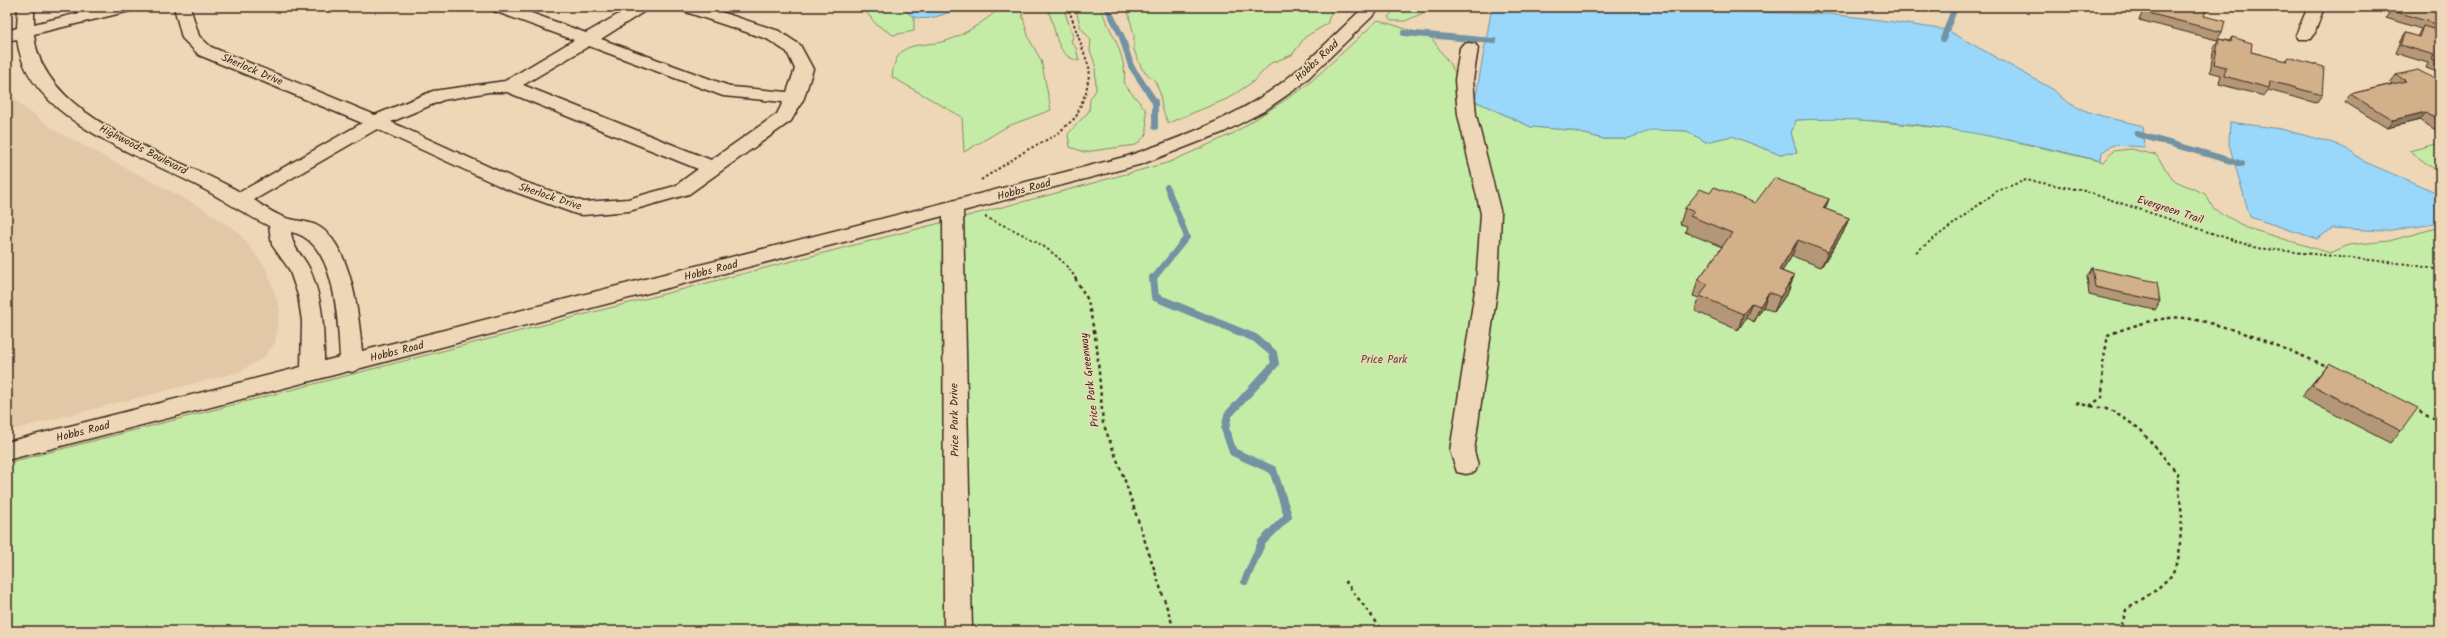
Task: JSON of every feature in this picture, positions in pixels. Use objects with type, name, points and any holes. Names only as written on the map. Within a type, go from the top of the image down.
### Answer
[{"type":"street","name":"Highwoods Boulevard","points":[[26,7],[16,34],[36,73],[64,104],[118,139],[240,200],[279,222],[310,229],[331,254],[342,275],[347,301],[352,364]]},
{"type":"street","points":[[16,34],[124,7]]},
{"type":"street","name":"Sherlock Drive","points":[[182,7],[191,38],[205,50],[376,122],[512,184],[583,209],[629,205],[682,190],[784,117],[795,98],[804,69],[794,49],[773,35],[689,7]]},
{"type":"street","points":[[500,7],[729,92],[795,98]]},
{"type":"street","points":[[509,86],[643,7]]},
{"type":"street","name":"Hobbs Road","points":[[7,451],[352,364],[1135,160],[1175,146],[1228,123],[1262,104],[1294,82],[1374,7]]},
{"type":"street","points":[[2304,35],[2316,7]]},
{"type":"street","points":[[1466,465],[1462,451],[1487,284],[1491,214],[1467,115],[1464,80],[1469,48]]},
{"type":"street","points":[[240,200],[394,112],[439,95],[489,87],[509,86],[713,168]]},
{"type":"street","name":"Price Park Drive","points":[[953,208],[958,631]]},
{"type":"street","points":[[279,222],[282,245],[299,268],[309,295],[313,321],[312,374]]},
{"type":"path","points":[[978,202],[979,182],[1026,150],[1056,135],[1076,117],[1086,92],[1090,70],[1068,7]]},
{"type":"path","name":"Evergreen Trail","points":[[1916,252],[1997,191],[2026,180],[2081,190],[2257,248],[2316,256],[2407,264],[2440,270]]},
{"type":"path","name":"Price Park Greenway","points":[[978,202],[986,218],[1029,237],[1068,266],[1088,300],[1097,347],[1103,423],[1124,478],[1172,623]]},
{"type":"path","points":[[2125,631],[2122,624],[2126,610],[2156,590],[2172,575],[2179,556],[2182,516],[2177,473],[2140,429],[2111,410],[2076,403],[2090,406],[2102,397],[2103,364],[2108,335],[2137,324],[2184,318],[2250,336],[2335,370]]},
{"type":"path","points":[[2407,404],[2440,421]]},
{"type":"path","points":[[1345,581],[1383,631]]},
{"type":"shaded area","points":[[7,91],[22,106],[56,131],[202,208],[238,232],[266,268],[280,309],[275,343],[264,357],[239,372],[7,431]]},
{"type":"green space","points":[[862,7],[903,7],[914,16],[914,31],[893,35],[876,24]]},
{"type":"green space","points":[[1001,7],[1020,7],[1029,39],[1041,60],[1051,110],[1008,126],[964,152],[962,117],[892,77],[894,65],[898,56],[903,50],[918,45],[946,41],[960,35],[975,27]]},
{"type":"green space","points":[[1046,7],[1063,7],[1073,36],[1071,42],[1076,48],[1079,61],[1070,58],[1064,53],[1057,39]]},
{"type":"green space","points":[[1075,7],[1100,7],[1113,35],[1121,54],[1125,74],[1124,84],[1146,110],[1147,134],[1136,145],[1084,152],[1070,147],[1068,134],[1089,111],[1090,99],[1096,90],[1095,64],[1090,50],[1091,40],[1081,28]]},
{"type":"green space","points":[[1132,7],[1333,7],[1327,24],[1305,37],[1292,55],[1271,63],[1254,81],[1227,99],[1168,123],[1162,108],[1160,93],[1155,81],[1142,69],[1134,50],[1134,35],[1128,12]]},
{"type":"green space","points":[[1397,7],[1436,7],[1405,21],[1391,21],[1388,17]]},
{"type":"green space","name":"Price Park","points":[[1378,20],[1431,37],[1475,101],[1531,127],[1569,130],[1604,139],[1626,139],[1653,129],[1687,131],[1706,142],[1732,136],[1778,154],[1797,153],[1791,133],[1796,120],[1843,118],[1969,131],[2104,162],[2113,151],[2131,149],[2156,155],[2173,180],[2205,194],[2214,209],[2247,228],[2330,253],[2349,245],[2389,241],[2440,227],[2440,631],[7,631],[7,463],[1049,195],[1170,162],[1234,133],[1305,87]]},
{"type":"green space","points":[[2440,143],[2440,173],[2409,151]]},
{"type":"water","points":[[903,7],[956,7],[955,10],[942,15],[921,18],[914,17]]},
{"type":"water","points":[[1492,7],[1700,7],[1745,12],[1828,14],[1947,30],[2054,90],[2072,105],[2095,114],[2143,126],[2145,147],[2113,145],[2102,152],[2101,161],[2025,143],[1950,129],[1912,124],[1835,119],[1796,120],[1791,133],[1797,153],[1778,154],[1732,136],[1706,142],[1687,131],[1653,130],[1626,139],[1604,139],[1569,130],[1531,127],[1475,101]]},
{"type":"water","points":[[2230,122],[2281,129],[2333,143],[2349,150],[2365,162],[2440,194],[2440,221],[2436,224],[2384,231],[2333,228],[2317,239],[2250,217],[2229,144]]},
{"type":"building","points":[[2146,7],[2207,7],[2204,16],[2225,21],[2222,32],[2144,12]]},
{"type":"building","points":[[2393,7],[2440,7],[2440,25],[2392,11]]},
{"type":"building","points":[[2423,26],[2440,31],[2440,63],[2432,60],[2434,55],[2400,45],[2405,33],[2419,37]]},
{"type":"building","points":[[2232,37],[2252,43],[2251,52],[2287,61],[2288,57],[2324,67],[2322,95],[2270,81],[2269,88],[2224,76],[2226,67],[2214,64],[2219,39],[2231,42]]},
{"type":"building","points":[[2418,70],[2440,82],[2440,120],[2426,112],[2393,120],[2350,94],[2406,81],[2396,75]]},
{"type":"building","points":[[1774,178],[1829,199],[1823,208],[1849,218],[1828,252],[1798,240],[1779,270],[1794,276],[1780,297],[1769,292],[1760,306],[1752,303],[1743,314],[1700,296],[1708,284],[1698,280],[1732,233],[1690,216],[1694,212],[1685,208],[1700,189],[1710,193],[1714,187],[1755,203]]},
{"type":"building","points":[[2092,268],[2157,282],[2160,301],[2095,287]]},
{"type":"building","points":[[2329,363],[2418,408],[2401,431],[2312,385]]},
{"type":"waterway","points":[[1107,7],[1122,37],[1131,66],[1155,102],[1155,127]]},
{"type":"waterway","points":[[1943,39],[1955,7]]},
{"type":"waterway","points":[[1404,33],[1494,41]]},
{"type":"waterway","points":[[2137,134],[2242,164]]},
{"type":"waterway","points":[[1153,279],[1187,237],[1167,187]]},
{"type":"waterway","points":[[1153,279],[1155,297],[1255,338],[1273,353],[1275,364],[1228,415],[1225,429],[1233,452],[1273,470],[1288,516],[1262,542],[1245,581]]}]
